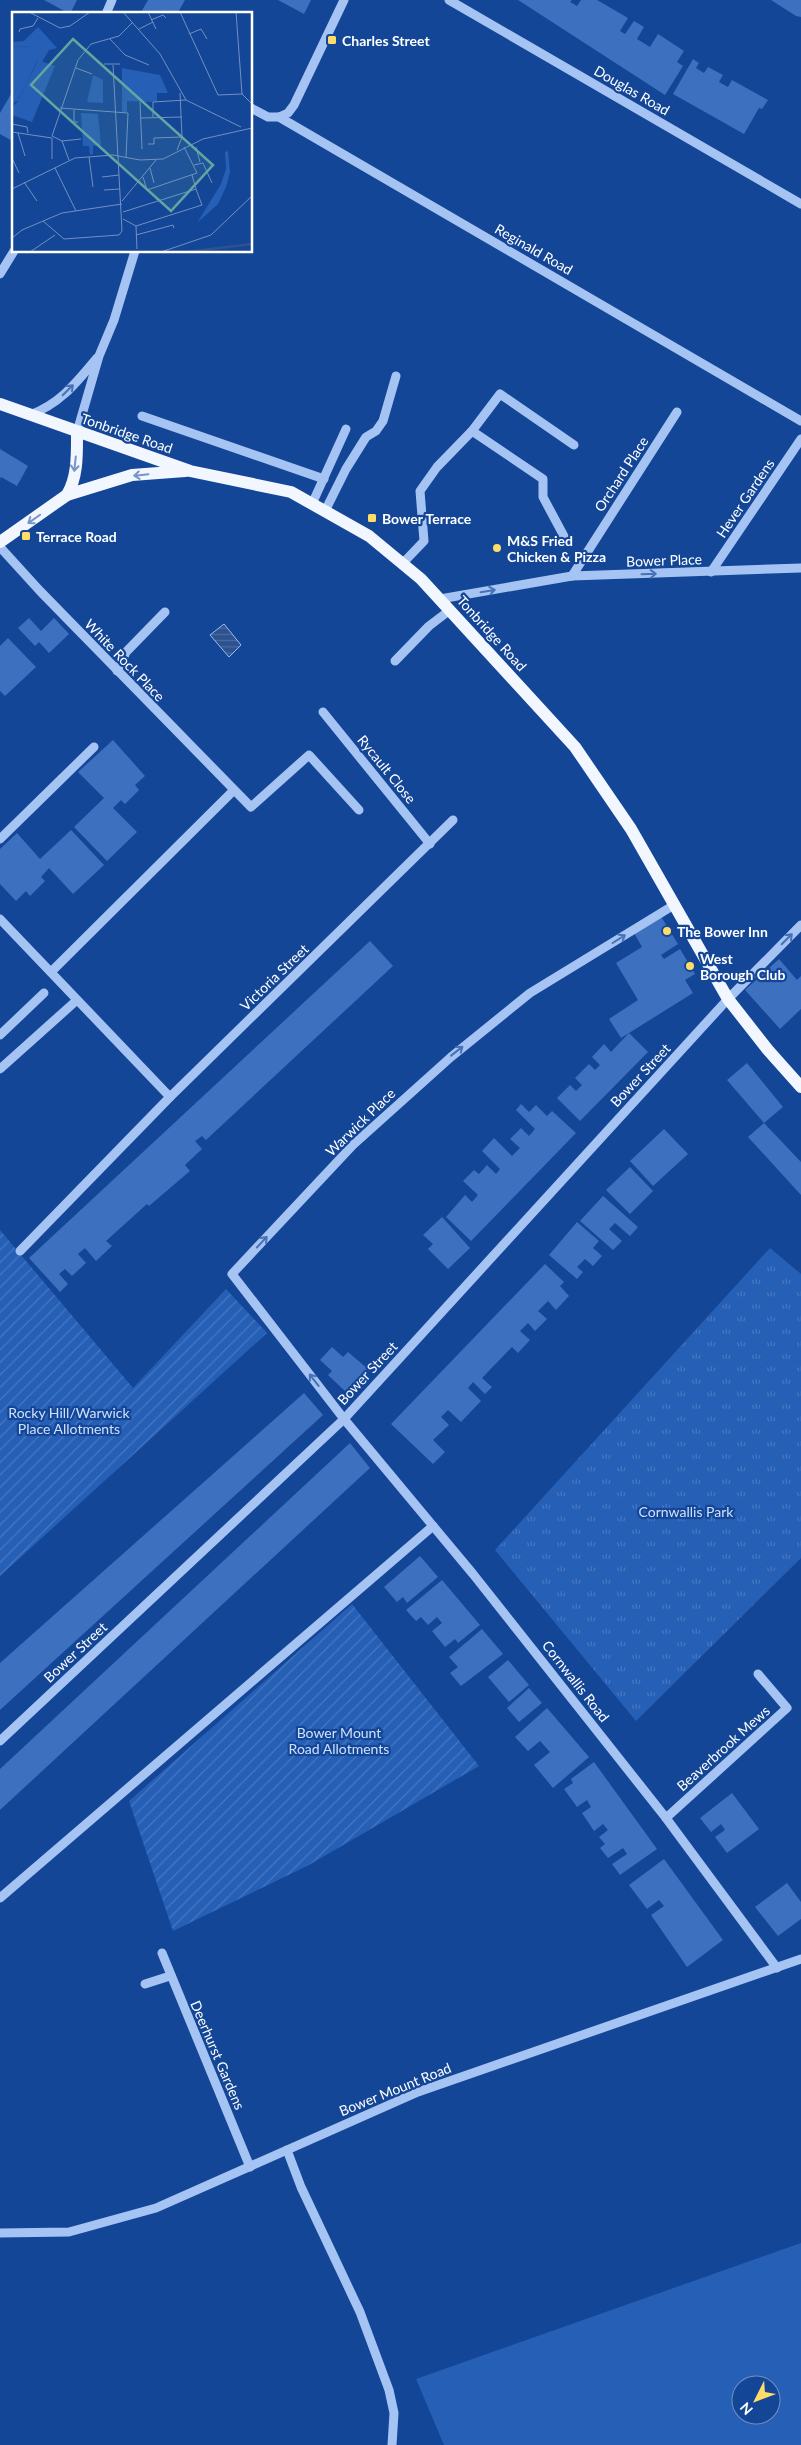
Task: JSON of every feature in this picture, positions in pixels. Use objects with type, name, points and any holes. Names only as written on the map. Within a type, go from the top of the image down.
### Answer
[{"type":"main road","name":"Tonbridge Road","points":[[0,404],[190,471],[291,492],[369,536],[402,564],[440,599],[575,747],[631,828],[728,999],[768,1050],[801,1087]]},
{"type":"main road","points":[[67,495],[72,487],[75,472],[78,432]]},
{"type":"main road","points":[[0,542],[67,495],[132,476],[190,471]]},
{"type":"street","points":[[107,12],[112,0]]},
{"type":"street","points":[[279,117],[288,113],[294,105],[344,0]]},
{"type":"street","name":"Douglas Road","points":[[449,0],[801,204]]},
{"type":"street","name":"Reginald Road","points":[[252,109],[268,117],[279,117],[801,421]]},
{"type":"street","points":[[0,274],[13,252]]},
{"type":"street","points":[[78,432],[99,356],[114,320],[135,252]]},
{"type":"street","points":[[30,415],[49,407],[67,392],[99,356]]},
{"type":"street","points":[[325,511],[346,469],[361,445],[366,438],[376,431],[383,421],[396,376]]},
{"type":"street","points":[[402,564],[424,542],[420,491],[437,467],[472,431],[500,394],[574,445]]},
{"type":"street","name":"Orchard Place","points":[[572,576],[678,412]]},
{"type":"street","points":[[142,416],[324,479]]},
{"type":"street","points":[[312,504],[346,429]]},
{"type":"street","points":[[472,431],[543,479],[543,497],[566,540]]},
{"type":"street","name":"Hever Gardens","points":[[711,572],[801,439]]},
{"type":"street","name":"White Rock Place","points":[[0,547],[117,671],[233,791],[251,807],[309,755],[359,810]]},
{"type":"street","name":"Bower Place","points":[[440,599],[572,576],[801,568]]},
{"type":"street","points":[[395,661],[429,626],[450,610]]},
{"type":"street","points":[[117,671],[126,652],[165,612]]},
{"type":"street","name":"Rycault Close","points":[[323,712],[430,844]]},
{"type":"street","points":[[0,840],[94,747]]},
{"type":"street","points":[[51,972],[233,791]]},
{"type":"street","points":[[430,844],[453,820]]},
{"type":"street","name":"Victoria Street","points":[[20,1251],[170,1097],[430,844]]},
{"type":"street","name":"Warwick Place","points":[[344,1418],[232,1274],[353,1145],[450,1056],[530,993],[674,905]]},
{"type":"street","points":[[0,919],[170,1097]]},
{"type":"street","name":"Bower Street","points":[[0,1741],[344,1418],[728,999],[801,925]]},
{"type":"street","points":[[0,1035],[44,993]]},
{"type":"street","points":[[0,1069],[77,1000]]},
{"type":"street","name":"Cornwallis Road","points":[[344,1418],[433,1526],[666,1818],[778,1968]]},
{"type":"street","points":[[0,1898],[433,1526]]},
{"type":"street","name":"Beaverbrook Mews","points":[[666,1818],[787,1708],[758,1674]]},
{"type":"street","name":"Deerhurst Gardens","points":[[162,1952],[170,1976],[250,2167]]},
{"type":"street","name":"Bower Mount Road","points":[[0,2233],[70,2232],[156,2208],[418,2092],[801,1959]]},
{"type":"street","points":[[145,1984],[170,1976]]},
{"type":"street","points":[[288,2150],[301,2187],[360,2312],[390,2390],[394,2413],[392,2445]]},
{"type":"green space","name":"Rocky Hill/Warwick Place Allotments","points":[[0,1230],[133,1388],[226,1289],[267,1333],[0,1576]]},
{"type":"green space","name":"Cornwallis Park","points":[[770,1248],[801,1274],[801,1558],[636,1721],[495,1550]]},
{"type":"green space","name":"Bower Mount Road Allotments","points":[[352,1604],[479,1766],[309,1865],[173,1931],[129,1801]]},
{"type":"green space","points":[[801,2243],[801,2445],[444,2445],[416,2379]]},
{"type":"shaded area","points":[[224,624],[241,645],[229,657],[210,635]]},
{"type":"building","points":[[44,0],[77,0],[71,12],[66,12]]},
{"type":"building","points":[[148,0],[185,0],[178,12],[141,12]]},
{"type":"building","points":[[278,0],[311,0],[304,14]]},
{"type":"building","points":[[518,0],[572,0],[570,2],[577,6],[581,0],[597,0],[628,18],[620,31],[625,34],[634,21],[644,27],[637,39],[650,47],[658,34],[684,51],[677,62],[683,66],[665,95]]},
{"type":"building","points":[[771,0],[801,0],[801,17],[796,16]]},
{"type":"building","points":[[693,59],[699,63],[696,68],[704,73],[708,67],[723,75],[719,82],[728,87],[732,80],[768,100],[762,109],[759,108],[744,134],[673,94]]},
{"type":"building","points":[[12,92],[12,141],[0,134],[0,113]]},
{"type":"building","points":[[0,449],[28,466],[17,486],[1,477],[0,479]]},
{"type":"building","points":[[29,618],[41,631],[54,618],[69,634],[49,653],[39,642],[35,646],[18,628]]},
{"type":"building","points":[[8,638],[36,667],[5,696],[0,691],[0,646]]},
{"type":"building","points":[[113,740],[145,776],[135,785],[139,790],[125,804],[121,800],[113,808],[137,832],[107,861],[74,827],[104,798],[78,772]]},
{"type":"building","points":[[71,830],[104,865],[73,894],[49,868],[41,877],[45,881],[30,896],[26,891],[16,901],[0,884],[0,849],[17,833],[40,859]]},
{"type":"building","points":[[660,915],[678,944],[661,955],[664,959],[680,949],[695,974],[685,980],[693,993],[621,1038],[609,1019],[638,1000],[616,963],[642,947],[633,931]]},
{"type":"building","points":[[370,941],[393,966],[206,1140],[202,1136],[195,1141],[202,1149],[185,1165],[190,1171],[149,1206],[147,1204],[106,1241],[112,1246],[96,1261],[85,1248],[78,1254],[86,1263],[72,1276],[65,1269],[59,1274],[68,1284],[60,1292],[29,1258]]},
{"type":"building","points":[[779,959],[797,980],[801,976],[801,1009],[780,1029],[745,990]]},
{"type":"building","points":[[629,1033],[648,1052],[580,1121],[557,1098],[570,1085],[576,1091],[582,1085],[575,1078],[589,1064],[595,1070],[600,1065],[592,1057],[604,1044],[611,1052]]},
{"type":"building","points":[[747,1063],[783,1107],[764,1123],[727,1080]]},
{"type":"building","points":[[521,1104],[529,1112],[536,1105],[547,1116],[552,1111],[576,1133],[471,1241],[446,1217],[465,1195],[472,1202],[478,1195],[463,1181],[474,1170],[479,1174],[487,1165],[496,1174],[500,1169],[482,1151],[494,1138],[512,1156],[520,1148],[510,1139],[521,1128],[529,1136],[535,1129],[516,1110]]},
{"type":"building","points":[[764,1123],[801,1162],[801,1195],[748,1137]]},
{"type":"building","points":[[664,1129],[688,1154],[653,1186],[630,1161]]},
{"type":"building","points":[[630,1167],[653,1191],[630,1214],[606,1190]]},
{"type":"building","points":[[603,1196],[638,1227],[630,1236],[615,1223],[609,1229],[622,1241],[613,1250],[580,1221]]},
{"type":"building","points":[[442,1217],[470,1248],[448,1269],[428,1249],[433,1244],[423,1235]]},
{"type":"building","points":[[577,1222],[599,1241],[593,1248],[602,1256],[593,1266],[585,1259],[577,1267],[583,1272],[577,1279],[549,1255]]},
{"type":"building","points":[[545,1264],[564,1282],[560,1286],[569,1296],[556,1310],[548,1301],[538,1311],[547,1319],[535,1331],[528,1323],[520,1331],[530,1340],[518,1353],[512,1347],[482,1378],[492,1387],[485,1394],[473,1382],[468,1388],[481,1401],[461,1422],[448,1410],[441,1417],[449,1425],[433,1440],[445,1452],[433,1464],[391,1424]]},
{"type":"building","points":[[332,1347],[343,1357],[348,1352],[368,1369],[346,1392],[328,1375],[332,1371],[320,1360]]},
{"type":"building","points":[[304,1393],[323,1415],[0,1710],[0,1663]]},
{"type":"building","points":[[350,1443],[370,1468],[0,1810],[0,1769]]},
{"type":"building","points":[[420,1556],[438,1577],[407,1603],[403,1597],[397,1602],[384,1587]]},
{"type":"building","points":[[442,1580],[480,1625],[458,1643],[455,1639],[445,1647],[432,1631],[442,1623],[437,1617],[428,1625],[421,1617],[416,1621],[406,1610]]},
{"type":"building","points":[[482,1629],[503,1654],[461,1686],[450,1673],[458,1667],[449,1657]]},
{"type":"building","points":[[508,1660],[529,1685],[509,1702],[488,1677]]},
{"type":"building","points":[[529,1688],[542,1703],[519,1722],[507,1708]]},
{"type":"building","points":[[547,1708],[589,1757],[553,1788],[534,1765],[550,1752],[540,1741],[528,1751],[515,1737]]},
{"type":"building","points":[[594,1762],[657,1849],[620,1875],[612,1864],[627,1854],[623,1848],[608,1858],[600,1848],[605,1844],[599,1837],[608,1830],[603,1824],[594,1831],[582,1813],[591,1807],[587,1800],[577,1807],[564,1789],[573,1783],[571,1779]]},
{"type":"building","points":[[732,1793],[759,1829],[727,1853],[715,1837],[725,1830],[721,1824],[711,1832],[700,1818]]},
{"type":"building","points":[[664,1859],[723,1940],[687,1967],[651,1915],[664,1906],[659,1900],[647,1909],[629,1885]]},
{"type":"building","points":[[787,1883],[801,1902],[801,1919],[778,1936],[755,1907]]},
{"type":"place","name":"Charles Street","points":[[332,40]]},
{"type":"place","name":"Bower Terrace","points":[[372,518]]},
{"type":"place","name":"Terrace Road","points":[[26,536]]},
{"type":"place","name":"M&S Fried Chicken & Pizza","points":[[497,548]]},
{"type":"place","name":"The Bower Inn","points":[[667,931]]},
{"type":"place","name":"West Borough Club","points":[[690,966]]}]
